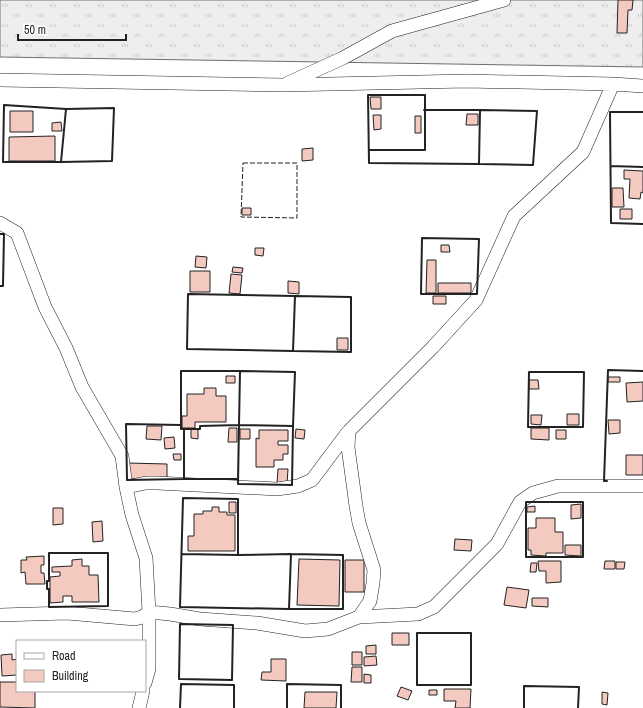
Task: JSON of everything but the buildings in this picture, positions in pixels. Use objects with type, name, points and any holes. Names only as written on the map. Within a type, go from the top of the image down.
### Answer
[{"type":"street","points":[[284,85],[343,58],[392,31],[504,0]]},
{"type":"street","points":[[613,84],[643,78]]},
{"type":"street","points":[[0,80],[284,85],[466,81],[643,86]]},
{"type":"street","points":[[126,487],[146,483],[157,483],[276,489],[298,486],[312,480],[349,431],[433,347],[476,300],[514,216],[583,152],[613,84]]},
{"type":"street","points":[[0,223],[16,233],[45,307],[66,348],[82,387],[122,456],[126,487],[132,515],[146,558],[149,612],[149,669],[146,680]]},
{"type":"street","points":[[349,431],[349,462],[359,523],[374,570],[374,583],[370,601],[359,617]]},
{"type":"street","points":[[0,615],[67,614],[135,619],[142,617],[149,612],[200,619],[257,622],[305,631],[328,629],[359,617],[418,614],[434,607],[498,544],[520,502],[533,493],[558,486],[643,486]]},
{"type":"street","points":[[139,708],[143,692]]},
{"type":"green space","points":[[0,0],[643,0],[643,67],[0,57]]},
{"type":"fence","points":[[243,163],[297,163],[297,218],[241,217],[243,163]]},
{"type":"wall","points":[[370,150],[425,150],[425,95],[368,95],[369,163],[479,164],[480,110],[424,110]]},
{"type":"wall","points":[[4,105],[66,109],[61,162],[3,162],[4,105]]},
{"type":"wall","points":[[61,162],[112,161],[114,108],[66,109]]},
{"type":"wall","points":[[479,164],[533,165],[537,111],[480,110]]},
{"type":"wall","points":[[643,112],[610,112],[611,223],[643,224]]},
{"type":"wall","points":[[611,166],[643,167]]},
{"type":"wall","points":[[0,234],[4,234],[3,286],[0,286]]},
{"type":"wall","points":[[422,238],[479,239],[477,294],[421,294],[422,238]]},
{"type":"wall","points":[[188,294],[295,296],[293,351],[187,349],[188,294]]},
{"type":"wall","points":[[293,351],[351,352],[351,297],[295,296]]},
{"type":"wall","points":[[607,481],[604,481],[608,370],[643,371]]},
{"type":"wall","points":[[181,371],[240,371],[239,425],[200,426],[200,429],[181,429],[181,371]]},
{"type":"wall","points":[[240,371],[295,372],[293,426]]},
{"type":"wall","points":[[529,372],[584,372],[583,427],[528,427],[529,372]]},
{"type":"wall","points":[[126,424],[181,425],[181,429],[184,429],[184,479],[127,480],[126,424]]},
{"type":"wall","points":[[239,425],[293,426],[292,485],[238,484],[239,425]]},
{"type":"wall","points":[[239,425],[238,479],[184,479],[184,429],[200,429],[200,426],[239,425]]},
{"type":"wall","points":[[182,554],[238,555],[238,499],[183,498],[180,607],[289,609],[291,554],[238,555]]},
{"type":"wall","points":[[526,502],[583,502],[583,557],[526,557],[526,502]]},
{"type":"wall","points":[[49,553],[108,553],[108,606],[49,607],[49,589],[47,589],[47,581],[49,581],[49,553]]},
{"type":"wall","points":[[289,609],[343,609],[343,555],[291,554]]},
{"type":"wall","points":[[180,624],[233,625],[232,680],[179,679],[180,624]]},
{"type":"wall","points":[[417,633],[471,633],[471,685],[417,685],[417,633]]},
{"type":"wall","points":[[180,708],[181,684],[234,685],[234,708]]},
{"type":"wall","points":[[287,708],[287,684],[341,685],[341,708]]},
{"type":"wall","points":[[524,708],[524,686],[579,687],[578,708]]}]
